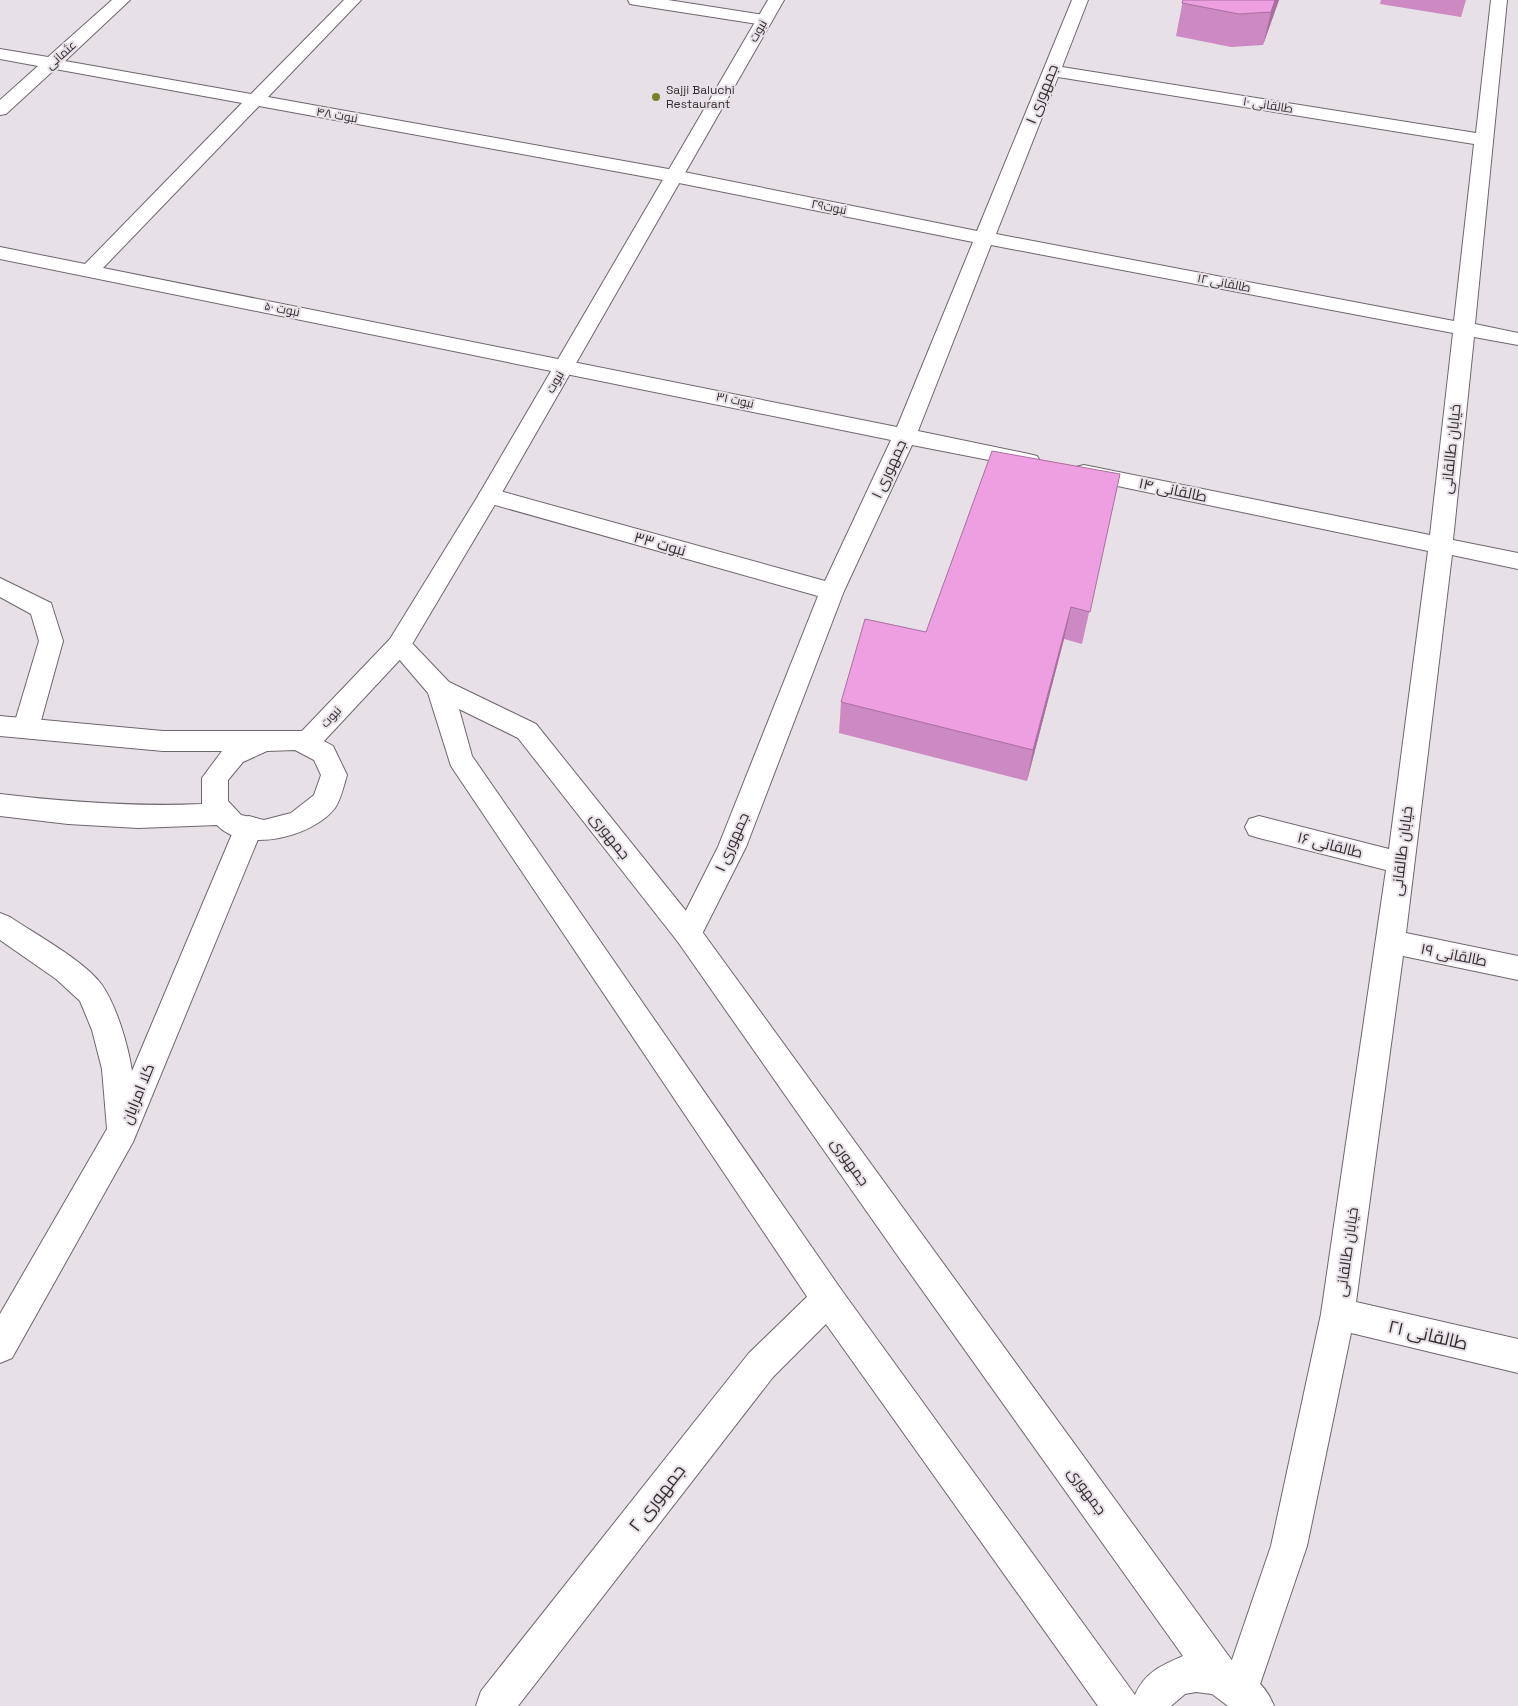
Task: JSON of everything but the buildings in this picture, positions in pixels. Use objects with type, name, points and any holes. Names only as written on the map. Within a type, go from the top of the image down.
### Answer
[{"type":"street","name":"عثمانی","points":[[0,110],[122,0]]},
{"type":"street","points":[[89,271],[353,0]]},
{"type":"street","points":[[636,0],[764,20]]},
{"type":"street","name":"نبوت","points":[[306,744],[399,645],[489,496],[776,0]]},
{"type":"street","name":"جمهوری ۱","points":[[688,934],[732,847],[832,591],[905,435],[1080,0]]},
{"type":"street","name":"خیابان طالقانی","points":[[1239,1691],[1289,1546],[1338,1314],[1391,942],[1441,545],[1499,0]]},
{"type":"street","name":"نبوت ۴۸","points":[[0,54],[674,176]]},
{"type":"street","name":"طالقانی ۱۰","points":[[1051,71],[1484,140]]},
{"type":"street","name":"نبوت۲۹","points":[[674,176],[984,238]]},
{"type":"street","name":"طالقانی ۱۲","points":[[984,238],[1518,339]]},
{"type":"street","name":"نبوت ۵۰","points":[[0,253],[564,366]]},
{"type":"street","name":"نبوت ۳۱","points":[[564,366],[905,435]]},
{"type":"street","name":"طالقانی ۱۴","points":[[905,435],[1518,561]]},
{"type":"street","name":"نبوت ۳۳","points":[[489,496],[832,591]]},
{"type":"street","points":[[0,586],[42,609],[51,641],[26,728]]},
{"type":"street","name":"جمهوری","points":[[399,645],[440,689],[527,731],[688,934],[923,1264],[1239,1691]]},
{"type":"street","name":"جمهوری","points":[[440,689],[460,759],[828,1298],[1121,1706]]},
{"type":"street","points":[[0,726],[163,741],[298,740],[324,753],[334,776],[325,801],[299,822],[264,830],[236,820],[215,804],[215,778],[234,755],[264,741]]},
{"type":"street","points":[[0,804],[68,813],[236,820]]},
{"type":"street","name":"کلا امرایان","points":[[0,1346],[122,1132],[236,820]]},
{"type":"street","name":"طالقانی ۱۶","points":[[1259,827],[1401,863]]},
{"type":"street","points":[[0,925],[66,970],[91,992],[107,1030],[117,1069],[122,1132]]},
{"type":"street","name":"طالقانی ۱۹","points":[[1391,942],[1518,968]]},
{"type":"street","name":"جمهوری ۲","points":[[495,1705],[761,1365],[828,1298]]},
{"type":"street","name":"طالقانی ۲۱","points":[[1338,1314],[1518,1356]]},
{"type":"street","points":[[1150,1706],[1152,1700],[1164,1685],[1181,1675],[1201,1672],[1239,1691]]},
{"type":"place","name":"Sajji Baluchi Restaurant","points":[[656,97]]}]
